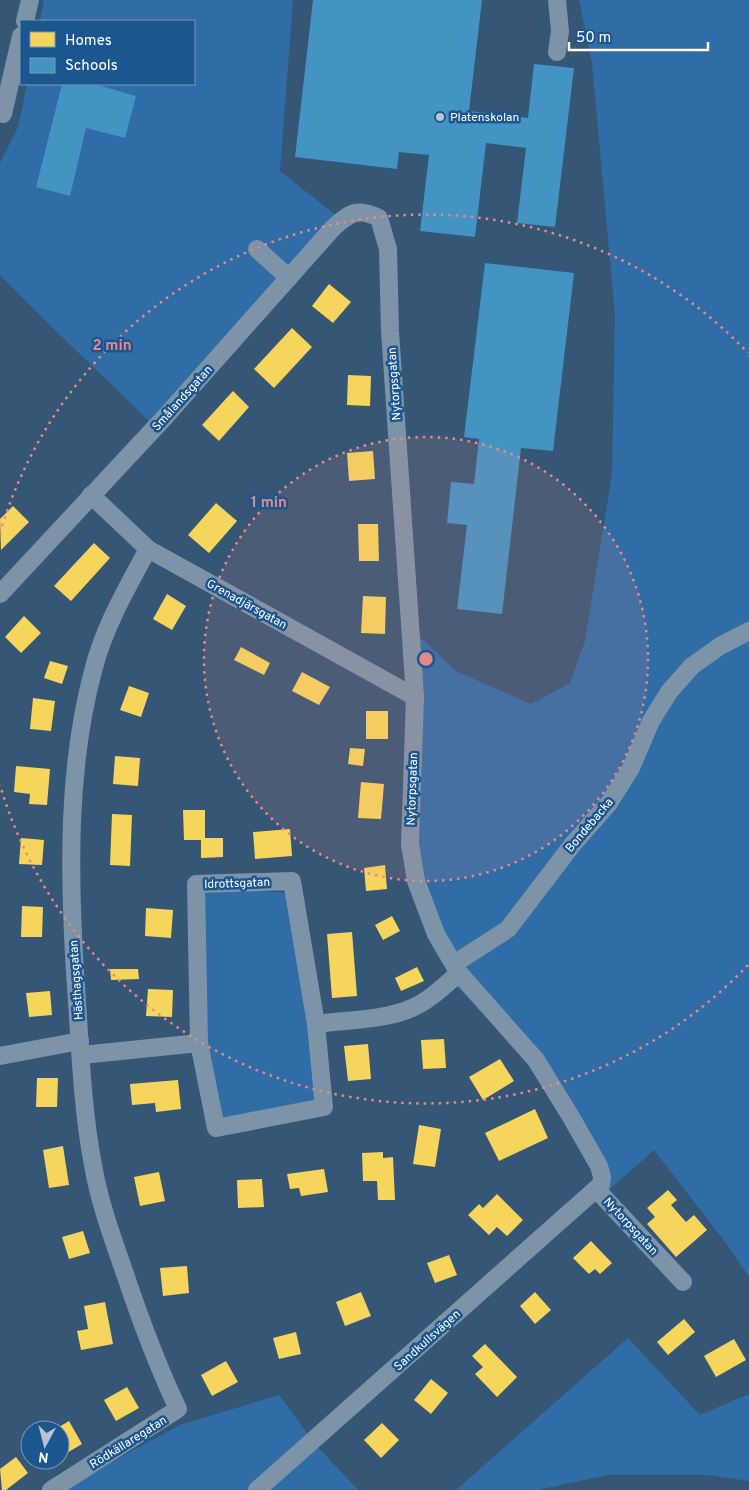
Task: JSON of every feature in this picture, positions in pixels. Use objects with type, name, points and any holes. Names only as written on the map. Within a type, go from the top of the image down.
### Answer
[{"type":"street","points":[[25,20],[30,0]]},
{"type":"street","points":[[557,0],[560,31],[557,52]]},
{"type":"street","points":[[3,114],[20,40]]},
{"type":"street","name":"Smålandsgatan","points":[[0,594],[164,418],[333,228],[347,215],[367,212]]},
{"type":"street","name":"Nytorpsgatan","points":[[367,212],[379,218],[388,249],[390,331],[415,697],[412,853],[416,881],[425,910],[456,969],[536,1060],[599,1166],[602,1177],[601,1185],[596,1189],[683,1282]]},
{"type":"street","points":[[257,249],[289,278]]},
{"type":"street","name":"Grenadjärsgatan","points":[[91,495],[148,549],[415,697]]},
{"type":"street","name":"Hästhagsgatan","points":[[148,549],[110,619],[93,669],[83,713],[72,801],[71,882],[86,1124],[93,1166],[105,1216],[146,1337],[178,1409]]},
{"type":"street","name":"Bondebacka","points":[[456,969],[508,928],[573,844],[609,803],[631,768],[651,722],[669,692],[692,666],[720,646],[749,631]]},
{"type":"street","name":"Idrottsgatan","points":[[292,881],[316,1024],[324,1108],[216,1128],[199,1043],[196,884],[292,881]]},
{"type":"street","points":[[316,1024],[390,1014],[411,1008],[430,998],[456,969]]},
{"type":"street","points":[[0,1056],[81,1048],[199,1043]]},
{"type":"street","name":"Sandkullsvägen","points":[[257,1490],[596,1189]]},
{"type":"street","name":"Rödkällaregatan","points":[[52,1490],[178,1409]]},
{"type":"shaded area","points":[[44,0],[293,0],[280,171],[338,217],[156,428],[0,275],[0,163],[18,127],[27,85],[195,85],[195,20],[40,20]]},
{"type":"shaded area","points":[[579,0],[749,0],[749,1277],[725,1242],[654,1150],[595,1202],[594,1167],[520,1052],[453,983],[428,939],[408,875],[412,629],[456,671],[531,704],[570,683],[585,641],[612,474],[615,316],[592,63]]},
{"type":"shaded area","points":[[196,885],[286,893],[298,929],[321,1109],[218,1126],[199,1052]]},
{"type":"shaded area","points":[[628,1338],[700,1415],[749,1394],[749,1481],[709,1475],[608,1475],[537,1490],[456,1490]]},
{"type":"shaded area","points":[[279,1395],[315,1444],[358,1490],[59,1490],[180,1425]]},
{"type":"building: Homes","points":[[329,284],[351,302],[333,323],[312,306]]},
{"type":"building: Homes","points":[[292,328],[312,347],[274,388],[254,369]]},
{"type":"building: Homes","points":[[348,375],[371,376],[370,406],[347,405]]},
{"type":"building: Homes","points":[[233,391],[249,407],[219,441],[202,425]]},
{"type":"building: Homes","points":[[373,451],[375,479],[349,481],[347,453]]},
{"type":"building: Homes","points":[[216,503],[237,521],[209,553],[188,535]]},
{"type":"building: Homes","points":[[13,506],[29,522],[1,550],[0,519]]},
{"type":"building: Homes","points":[[358,524],[378,524],[379,561],[359,561]]},
{"type":"building: Homes","points":[[94,543],[110,558],[71,601],[54,586]]},
{"type":"building: Homes","points":[[167,594],[186,606],[172,630],[153,619]]},
{"type":"building: Homes","points":[[363,596],[386,597],[385,634],[361,633]]},
{"type":"building: Homes","points":[[24,616],[41,633],[21,653],[5,637]]},
{"type":"building: Homes","points":[[241,647],[270,663],[264,675],[234,660]]},
{"type":"building: Homes","points":[[50,661],[68,666],[62,684],[44,678]]},
{"type":"building: Homes","points":[[302,672],[330,687],[319,705],[292,691]]},
{"type":"building: Homes","points":[[129,686],[149,693],[141,717],[120,710]]},
{"type":"building: Homes","points":[[33,698],[55,701],[51,731],[30,729]]},
{"type":"building: Homes","points":[[366,711],[388,711],[388,739],[366,739]]},
{"type":"building: Homes","points":[[350,748],[365,749],[363,766],[348,764]]},
{"type":"building: Homes","points":[[115,756],[140,758],[138,786],[113,784]]},
{"type":"building: Homes","points":[[16,766],[50,769],[47,805],[29,804],[30,794],[14,792]]},
{"type":"building: Homes","points":[[361,782],[384,784],[381,819],[358,818]]},
{"type":"building: Homes","points":[[183,810],[205,810],[205,838],[223,838],[223,857],[201,858],[201,840],[184,840]]},
{"type":"building: Homes","points":[[112,814],[132,815],[130,866],[110,865]]},
{"type":"building: Homes","points":[[290,829],[292,856],[255,859],[253,832]]},
{"type":"building: Homes","points":[[21,838],[44,840],[42,865],[19,864]]},
{"type":"building: Homes","points":[[385,865],[387,889],[366,891],[364,868]]},
{"type":"building: Homes","points":[[22,906],[43,907],[42,937],[21,937]]},
{"type":"building: Homes","points":[[146,908],[173,910],[171,938],[145,936]]},
{"type":"building: Homes","points":[[392,916],[400,931],[383,940],[375,925]]},
{"type":"building: Homes","points":[[352,932],[357,996],[332,998],[327,934]]},
{"type":"building: Homes","points":[[417,967],[424,981],[401,991],[395,978]]},
{"type":"building: Homes","points":[[110,969],[138,969],[139,979],[111,980]]},
{"type":"building: Homes","points":[[148,989],[173,990],[172,1017],[146,1016]]},
{"type":"building: Homes","points":[[50,991],[52,1015],[29,1017],[26,993]]},
{"type":"building: Homes","points":[[444,1039],[446,1068],[423,1069],[421,1040]]},
{"type":"building: Homes","points":[[368,1044],[371,1079],[348,1081],[344,1046]]},
{"type":"building: Homes","points":[[500,1059],[514,1081],[483,1100],[469,1077]]},
{"type":"building: Homes","points":[[37,1078],[58,1078],[57,1107],[36,1107]]},
{"type":"building: Homes","points":[[178,1080],[181,1109],[156,1112],[155,1103],[132,1105],[130,1084]]},
{"type":"building: Homes","points":[[535,1109],[548,1138],[499,1161],[485,1133]]},
{"type":"building: Homes","points":[[419,1125],[441,1129],[435,1167],[413,1164]]},
{"type":"building: Homes","points":[[63,1146],[69,1185],[49,1188],[43,1150]]},
{"type":"building: Homes","points":[[383,1152],[383,1158],[393,1157],[395,1200],[378,1200],[377,1181],[363,1181],[362,1153]]},
{"type":"building: Homes","points":[[324,1169],[328,1192],[301,1196],[299,1188],[290,1189],[287,1174]]},
{"type":"building: Homes","points":[[159,1172],[165,1201],[140,1206],[134,1177]]},
{"type":"building: Homes","points":[[262,1179],[264,1207],[238,1208],[237,1180]]},
{"type":"building: Homes","points":[[668,1190],[677,1200],[671,1205],[686,1222],[694,1215],[707,1230],[676,1257],[647,1224],[655,1217],[647,1208]]},
{"type":"building: Homes","points":[[497,1194],[523,1220],[507,1236],[497,1227],[489,1235],[468,1215],[479,1204],[483,1208]]},
{"type":"building: Homes","points":[[83,1231],[90,1253],[69,1259],[62,1237]]},
{"type":"building: Homes","points":[[591,1241],[612,1263],[600,1274],[595,1269],[589,1274],[573,1258]]},
{"type":"building: Homes","points":[[449,1255],[457,1275],[435,1283],[427,1263]]},
{"type":"building: Homes","points":[[187,1266],[189,1293],[163,1296],[160,1268]]},
{"type":"building: Homes","points":[[361,1292],[371,1316],[345,1326],[336,1302]]},
{"type":"building: Homes","points":[[535,1292],[551,1310],[535,1324],[520,1306]]},
{"type":"building: Homes","points":[[105,1302],[113,1344],[81,1350],[77,1331],[88,1329],[84,1306]]},
{"type":"building: Homes","points":[[684,1319],[695,1332],[668,1355],[657,1342]]},
{"type":"building: Homes","points":[[296,1332],[301,1354],[279,1359],[273,1338]]},
{"type":"building: Homes","points":[[734,1339],[746,1360],[716,1377],[704,1356]]},
{"type":"building: Homes","points":[[485,1344],[517,1377],[497,1397],[475,1374],[483,1367],[472,1356]]},
{"type":"building: Homes","points":[[226,1361],[238,1382],[212,1396],[201,1375]]},
{"type":"building: Homes","points":[[431,1379],[448,1393],[431,1414],[414,1400]]},
{"type":"building: Homes","points":[[127,1387],[139,1408],[116,1421],[104,1400]]},
{"type":"building: Homes","points":[[70,1423],[82,1444],[70,1451]]},
{"type":"building: Homes","points":[[382,1423],[399,1440],[381,1458],[364,1440]]},
{"type":"building: Homes","points":[[16,1457],[20,1462],[20,1470],[26,1470],[28,1473],[6,1490],[2,1490],[0,1469]]},
{"type":"building: Schools","points":[[313,0],[482,0],[469,111],[528,118],[534,64],[574,68],[555,227],[517,223],[526,148],[486,143],[475,237],[420,231],[429,155],[399,152],[397,169],[295,157]]},
{"type":"building: Schools","points":[[62,85],[98,85],[136,96],[125,138],[86,128],[70,196],[36,187]]},
{"type":"building: Schools","points":[[485,263],[574,273],[553,451],[521,448],[502,614],[457,609],[467,525],[447,523],[451,482],[474,484],[479,439],[464,437]]},
{"type":"place","name":"Platenskolan","points":[[440,117]]}]
